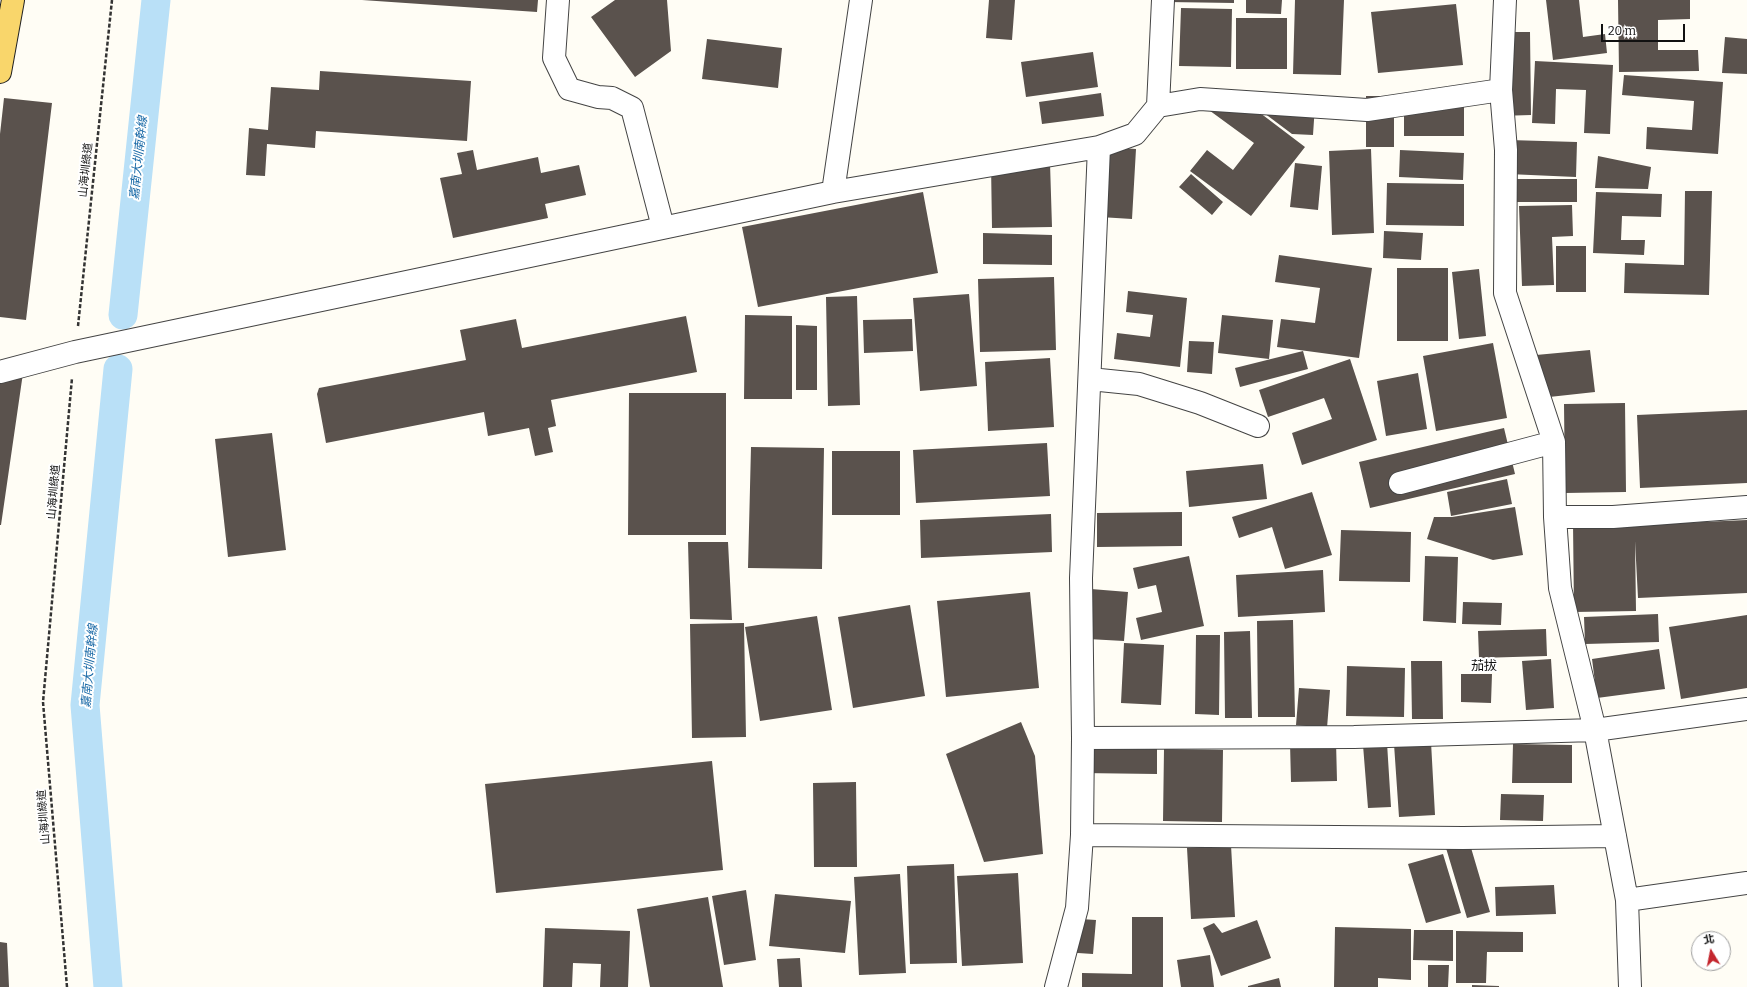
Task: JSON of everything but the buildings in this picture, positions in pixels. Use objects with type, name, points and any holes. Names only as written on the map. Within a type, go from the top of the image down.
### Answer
[{"type":"main road","points":[[0,72],[13,0]]},
{"type":"street","points":[[558,0],[554,58],[569,89],[598,97],[612,98],[632,108],[664,227]]},
{"type":"street","points":[[833,192],[861,0]]},
{"type":"street","points":[[0,372],[75,352],[833,192],[1099,147],[1135,134],[1158,106],[1163,0]]},
{"type":"street","points":[[1505,0],[1501,90],[1506,150],[1505,293],[1554,442],[1555,516],[1560,588],[1595,730],[1627,900],[1630,987]]},
{"type":"street","points":[[1158,106],[1200,99],[1367,110],[1501,90]]},
{"type":"street","points":[[1056,987],[1077,908],[1082,835],[1083,738],[1081,578],[1099,147]]},
{"type":"street","points":[[1090,379],[1139,384],[1200,403],[1258,426]]},
{"type":"street","points":[[1400,483],[1554,442]]},
{"type":"street","points":[[1555,516],[1613,517],[1747,507]]},
{"type":"street","points":[[1083,738],[1354,737],[1595,730],[1747,709]]},
{"type":"street","points":[[1082,835],[1463,838],[1615,836]]},
{"type":"street","points":[[1627,900],[1747,883]]},
{"type":"path","name":"山海圳綠道","points":[[67,987],[43,702],[75,352],[112,0]]},
{"type":"waterway","name":"嘉南大圳南幹線","points":[[123,315],[156,0]]},
{"type":"waterway","name":"嘉南大圳南幹線","points":[[108,987],[85,705],[118,369]]},
{"type":"district","name":"茄拔","points":[[1484,666]]}]
